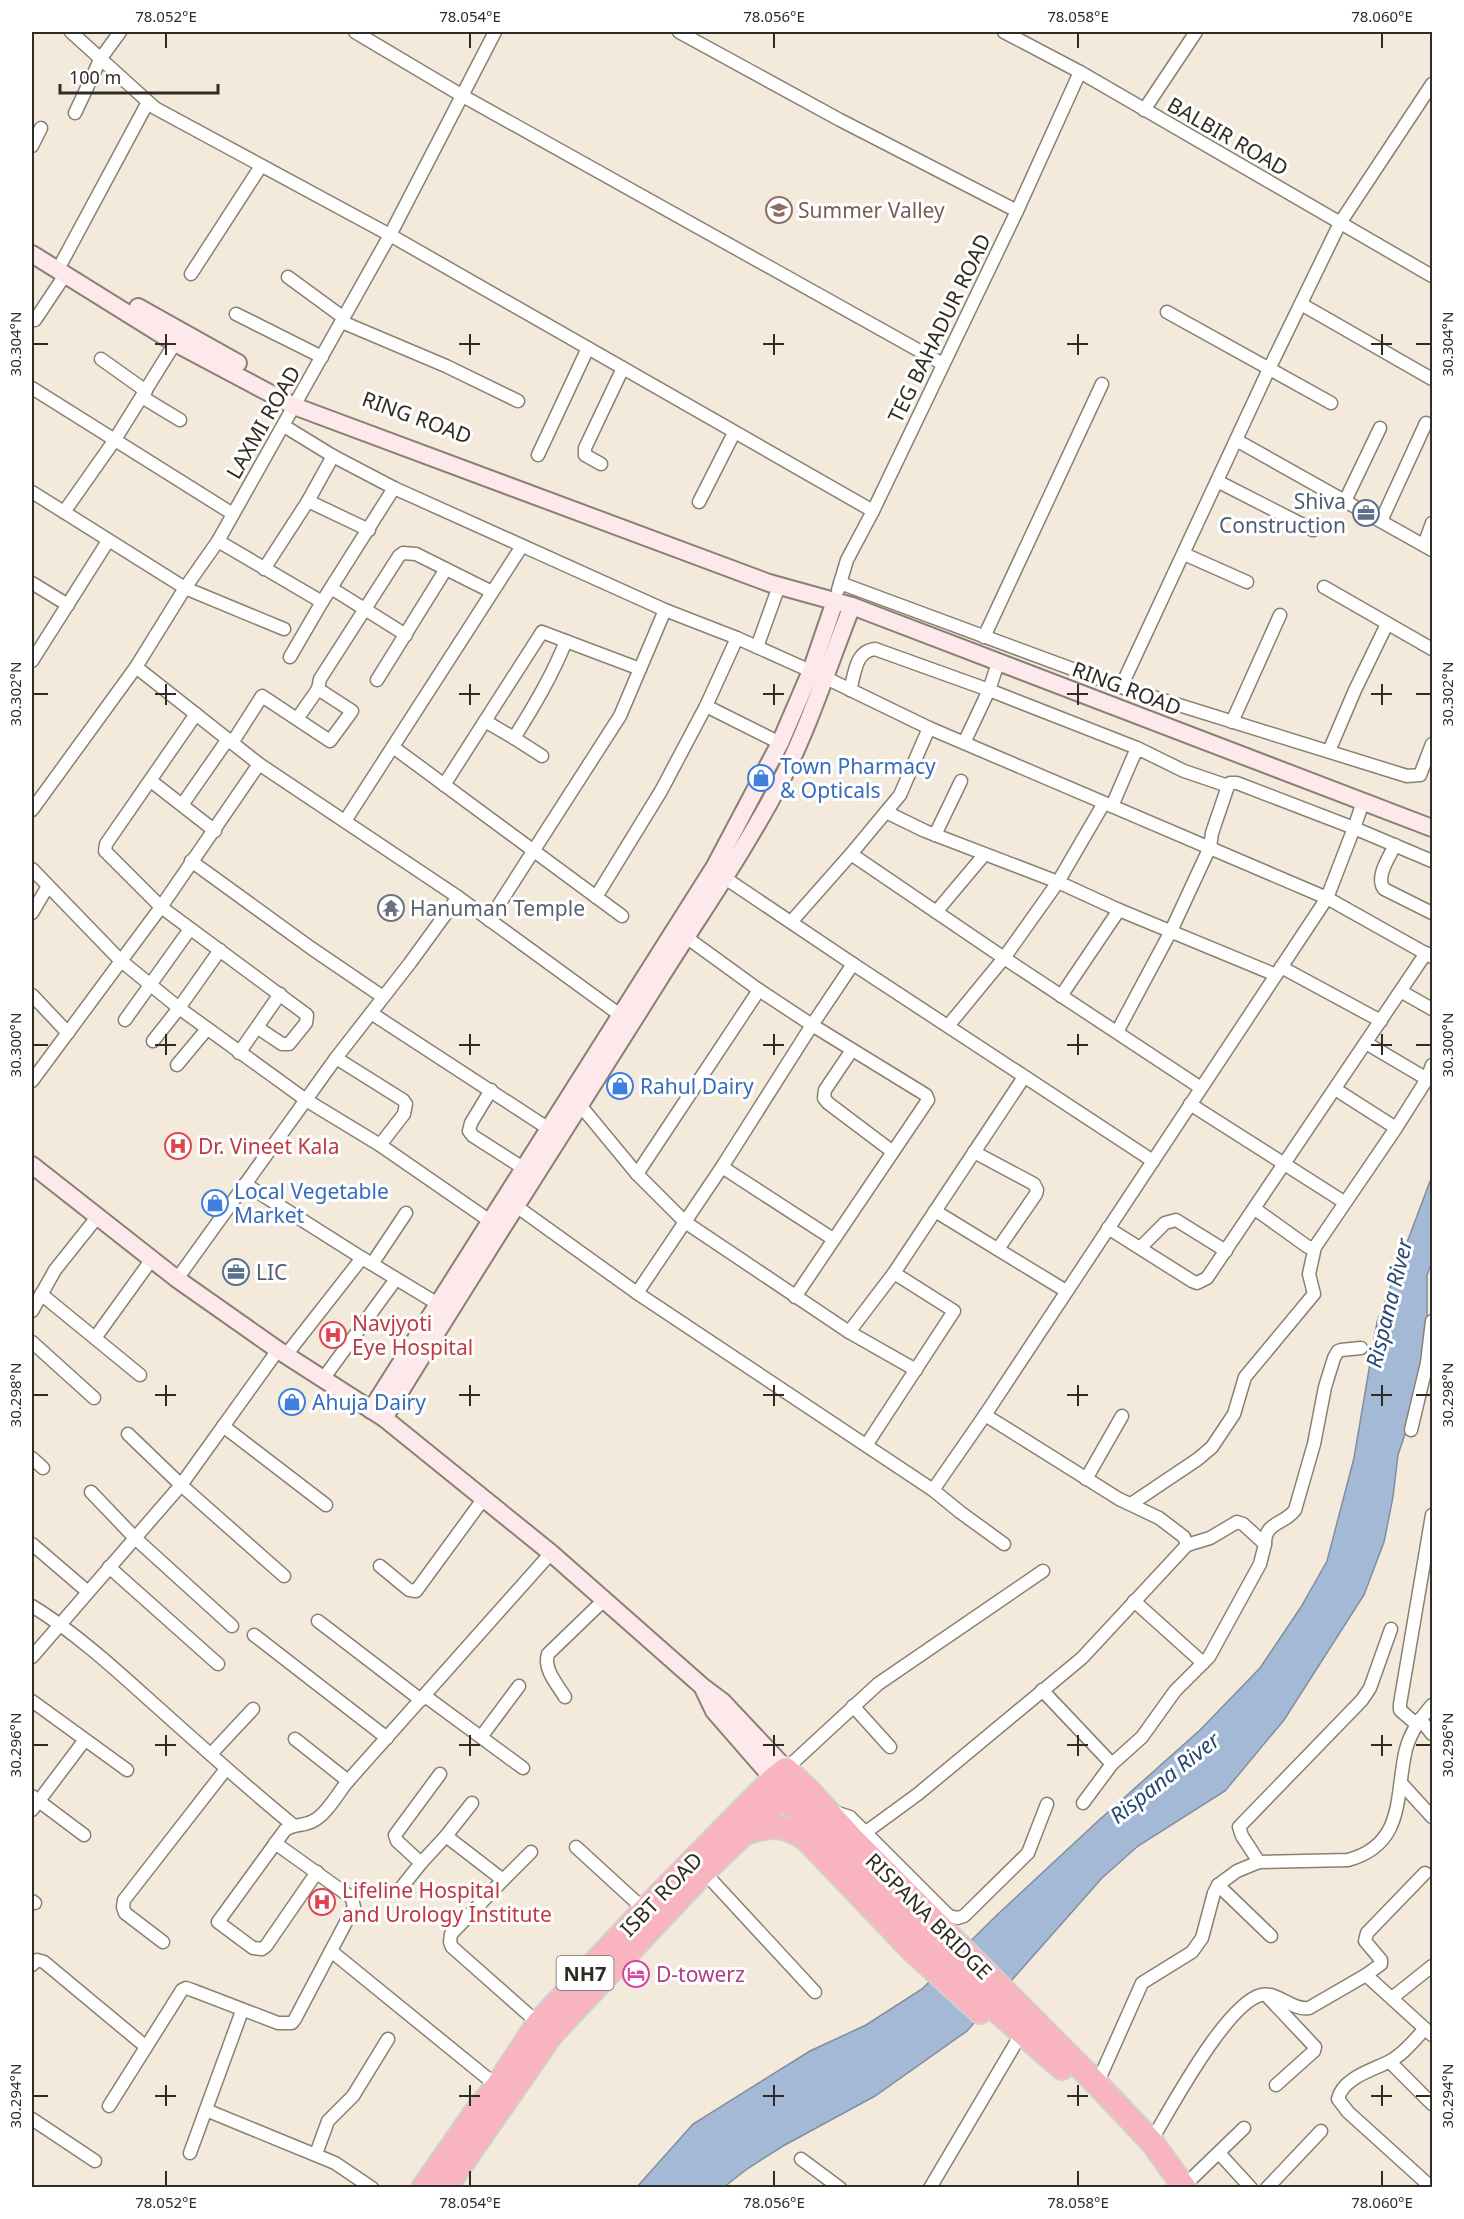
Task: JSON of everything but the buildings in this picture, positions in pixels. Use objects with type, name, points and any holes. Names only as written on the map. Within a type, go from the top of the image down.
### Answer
[{"type":"highway","points":[[786,1783],[825,1809],[853,1840]]},
{"type":"highway","points":[[786,1783],[853,1840]]},
{"type":"highway","name":"NH7","points":[[444,2187],[551,2035],[650,1916],[704,1872],[771,1807],[786,1783]]},
{"type":"highway","name":"ISBT ROAD","points":[[423,2187],[478,2109],[498,2086],[538,2024],[786,1783]]},
{"type":"highway","points":[[743,1834],[768,1826],[784,1827],[806,1839],[913,1951],[1009,2016],[1097,2084],[1151,2141],[1179,2187]]},
{"type":"highway","name":"RISPANA BRIDGE","points":[[853,1840],[932,1941],[1009,2016]]},
{"type":"highway","points":[[1009,2016],[1086,2089],[1138,2149],[1179,2187]]},
{"type":"main road","name":"RING ROAD","points":[[32,243],[63,269],[176,343],[296,401],[779,586],[852,606],[1432,828]]},
{"type":"main road","name":"RING ROAD","points":[[32,254],[184,333],[296,401],[782,577],[805,592]]},
{"type":"main road","points":[[377,1414],[516,1206],[549,1129],[686,937],[725,878],[785,774],[818,674],[835,601]]},
{"type":"main road","points":[[377,1414],[438,1304],[490,1221],[580,1105],[626,1019],[715,866],[852,606]]},
{"type":"main road","points":[[32,1165],[177,1279],[282,1353],[377,1414],[484,1498],[551,1553],[703,1687],[714,1711],[768,1773],[786,1783]]},
{"type":"street","points":[[71,32],[155,108],[390,235],[873,511]]},
{"type":"street","points":[[75,113],[101,58],[120,32]]},
{"type":"street","points":[[355,32],[461,95],[943,364]]},
{"type":"street","name":"LAXMI ROAD","points":[[32,810],[136,668],[185,588],[218,541],[390,235],[495,32]]},
{"type":"street","points":[[679,32],[840,120],[1017,211]]},
{"type":"street","name":"BALBIR ROAD","points":[[1004,32],[1080,72],[1432,276]]},
{"type":"street","points":[[1144,110],[1196,32]]},
{"type":"street","name":"TEG BAHADUR ROAD","points":[[835,601],[847,560],[873,511],[1017,211],[1080,72]]},
{"type":"street","points":[[1121,687],[1269,369],[1340,223],[1432,84]]},
{"type":"street","points":[[35,320],[148,102]]},
{"type":"street","points":[[32,146],[41,128]]},
{"type":"street","points":[[191,274],[261,166]]},
{"type":"street","points":[[288,277],[343,320],[518,400]]},
{"type":"street","points":[[1301,304],[1432,379]]},
{"type":"street","points":[[1167,312],[1331,404]]},
{"type":"street","points":[[236,314],[322,357]]},
{"type":"street","points":[[64,512],[114,441],[176,343]]},
{"type":"street","points":[[538,455],[588,348]]},
{"type":"street","points":[[101,359],[180,420]]},
{"type":"street","points":[[601,464],[585,455],[585,448],[623,368]]},
{"type":"street","points":[[984,637],[1102,384]]},
{"type":"street","points":[[32,388],[233,514]]},
{"type":"street","points":[[1380,521],[1426,423]]},
{"type":"street","points":[[284,426],[333,456],[394,488],[665,610],[737,638],[818,674],[929,728],[1327,898],[1429,955],[1381,1021],[1207,1278],[1197,1283],[1108,1228]]},
{"type":"street","points":[[1345,501],[1380,428]]},
{"type":"street","points":[[699,502],[734,433]]},
{"type":"street","points":[[1236,440],[1428,548],[1432,523]]},
{"type":"street","points":[[264,569],[308,501],[333,456]]},
{"type":"street","points":[[1217,481],[1313,530]]},
{"type":"street","points":[[291,657],[322,602],[394,488]]},
{"type":"street","points":[[32,492],[185,588],[284,629]]},
{"type":"street","points":[[308,501],[369,530]]},
{"type":"street","points":[[32,662],[108,541]]},
{"type":"street","points":[[218,541],[322,602]]},
{"type":"street","points":[[345,821],[522,546]]},
{"type":"street","points":[[297,719],[318,689],[320,679],[364,610],[403,553],[416,554],[492,592]]},
{"type":"street","points":[[1184,554],[1247,582]]},
{"type":"street","points":[[377,680],[446,569]]},
{"type":"street","points":[[32,583],[68,605]]},
{"type":"street","points":[[840,583],[1121,687],[1414,777],[1420,775],[1424,770],[1432,744]]},
{"type":"street","points":[[757,647],[779,586]]},
{"type":"street","points":[[1324,587],[1432,649]]},
{"type":"street","points":[[331,588],[406,635]]},
{"type":"street","points":[[489,920],[620,716],[665,610]]},
{"type":"street","points":[[1232,722],[1280,615]]},
{"type":"street","points":[[1329,751],[1387,624]]},
{"type":"street","points":[[444,785],[543,632],[640,669]]},
{"type":"street","points":[[596,897],[662,791],[706,706],[737,638]]},
{"type":"street","points":[[514,738],[537,701],[566,641]]},
{"type":"street","points":[[850,690],[859,657],[867,650],[874,649],[988,690],[1137,748],[1184,771],[1228,786]]},
{"type":"street","points":[[964,743],[998,663]]},
{"type":"street","points":[[136,668],[259,764],[458,897],[626,1019]]},
{"type":"street","points":[[182,805],[262,696],[330,741],[352,711],[318,689]]},
{"type":"street","points":[[706,706],[780,743]]},
{"type":"street","points":[[196,714],[105,847],[107,854],[160,907],[307,1015],[306,1023],[292,1042],[286,1045],[258,1028]]},
{"type":"street","points":[[485,721],[542,756]]},
{"type":"street","points":[[791,922],[886,812],[906,783],[929,728]]},
{"type":"street","points":[[393,747],[622,916]]},
{"type":"street","points":[[948,1026],[1004,958],[1058,882],[1108,804],[1137,748]]},
{"type":"street","points":[[32,1078],[68,1033],[215,831],[259,764]]},
{"type":"street","points":[[151,781],[215,831]]},
{"type":"street","points":[[935,835],[962,781]]},
{"type":"street","points":[[1117,1032],[1171,931],[1210,848],[1212,833],[1230,783],[1237,783],[1354,828],[1432,861]]},
{"type":"street","points":[[933,1490],[1327,898],[1363,802]]},
{"type":"street","points":[[886,812],[935,835],[1058,882],[1119,910],[1279,971],[1381,1021]]},
{"type":"street","points":[[1395,845],[1382,875],[1384,889],[1432,913]]},
{"type":"street","points":[[851,854],[1201,1088]]},
{"type":"street","points":[[936,912],[984,855]]},
{"type":"street","points":[[191,861],[310,948],[383,997]]},
{"type":"street","points":[[32,870],[120,960],[179,1008],[306,1100],[380,1144],[490,1221]]},
{"type":"street","points":[[725,878],[1153,1161]]},
{"type":"street","points":[[32,913],[48,886]]},
{"type":"street","points":[[177,1279],[336,1058],[458,897]]},
{"type":"street","points":[[1061,996],[1119,910]]},
{"type":"street","points":[[125,1020],[190,929]]},
{"type":"street","points":[[686,937],[812,1025],[926,1095],[927,1104],[795,1297]]},
{"type":"street","points":[[153,1041],[220,950]]},
{"type":"street","points":[[637,1293],[722,1167],[853,964]]},
{"type":"street","points":[[638,1174],[759,990]]},
{"type":"street","points":[[1402,992],[1432,1009]]},
{"type":"street","points":[[239,1053],[280,994]]},
{"type":"street","points":[[32,995],[68,1033]]},
{"type":"street","points":[[371,1013],[549,1129]]},
{"type":"street","points":[[177,1065],[207,1029]]},
{"type":"street","points":[[1366,1043],[1427,1079]]},
{"type":"street","points":[[852,1050],[825,1090],[824,1098],[893,1152]]},
{"type":"street","points":[[336,1058],[406,1104],[404,1114],[380,1144]]},
{"type":"street","points":[[1131,1504],[1198,1460],[1212,1446],[1234,1414],[1245,1377],[1314,1294],[1309,1274],[1315,1247],[1396,1128],[1427,1079],[1432,1065]]},
{"type":"street","points":[[849,1332],[894,1273],[1024,1077]]},
{"type":"street","points":[[1335,1089],[1396,1128]]},
{"type":"street","points":[[491,1090],[471,1123],[469,1131],[473,1136],[530,1172]]},
{"type":"street","points":[[1190,1104],[1344,1202]]},
{"type":"street","points":[[580,1105],[638,1174],[685,1222],[849,1332],[916,1370]]},
{"type":"street","points":[[974,1152],[1034,1184],[1037,1190],[998,1249]]},
{"type":"street","points":[[722,1167],[833,1239]]},
{"type":"street","points":[[246,1184],[438,1304]]},
{"type":"street","points":[[516,1206],[637,1293],[867,1444],[1004,1544]]},
{"type":"street","points":[[1255,1209],[1308,1247],[1315,1247]]},
{"type":"street","points":[[935,1211],[1066,1291]]},
{"type":"street","points":[[32,1657],[181,1485],[223,1426],[282,1353],[367,1261],[406,1213]]},
{"type":"street","points":[[32,1311],[55,1270],[98,1216]]},
{"type":"street","points":[[1141,1247],[1165,1223],[1176,1220],[1226,1251]]},
{"type":"street","points":[[95,1338],[152,1259]]},
{"type":"street","points":[[867,1444],[954,1311],[894,1273]]},
{"type":"street","points":[[322,1379],[396,1279]]},
{"type":"street","points":[[41,1294],[140,1375]]},
{"type":"street","points":[[1411,1430],[1427,1363],[1432,1321]]},
{"type":"street","points":[[32,1342],[94,1398]]},
{"type":"street","points":[[1083,1803],[1112,1764],[1142,1737],[1171,1696],[1215,1649],[1260,1564],[1265,1536],[1269,1528],[1295,1510],[1314,1444],[1325,1387],[1336,1354],[1341,1350],[1361,1348]]},
{"type":"street","points":[[985,1415],[1086,1479],[1159,1518],[1184,1537],[1187,1545]]},
{"type":"street","points":[[1086,1479],[1122,1416]]},
{"type":"street","points":[[223,1426],[326,1505]]},
{"type":"street","points":[[128,1434],[181,1485],[284,1576]]},
{"type":"street","points":[[32,1458],[43,1468]]},
{"type":"street","points":[[91,1492],[135,1538],[232,1626]]},
{"type":"street","points":[[380,1566],[409,1590],[416,1591],[484,1498]]},
{"type":"street","points":[[1432,1515],[1400,1704],[1400,1710],[1432,1734]]},
{"type":"street","points":[[1047,1804],[1028,1853],[964,1916],[958,1918],[949,1916],[853,1840],[918,1794],[1087,1653],[1187,1545],[1210,1538],[1237,1522],[1244,1524],[1265,1544]]},
{"type":"street","points":[[32,1544],[88,1592]]},
{"type":"street","points":[[317,1872],[266,1946],[258,1950],[253,1948],[218,1922],[285,1830],[293,1825],[304,1825],[319,1817],[348,1781],[551,1553]]},
{"type":"street","points":[[109,1567],[218,1664]]},
{"type":"street","points":[[786,1783],[853,1706],[900,1667],[1043,1571]]},
{"type":"street","points":[[565,1697],[548,1668],[546,1660],[548,1654],[604,1600]]},
{"type":"street","points":[[1134,1601],[1203,1663]]},
{"type":"street","points":[[32,1606],[59,1624],[118,1671],[226,1770],[293,1825]]},
{"type":"street","points":[[318,1621],[524,1768]]},
{"type":"street","points":[[1259,1862],[1242,1836],[1239,1827],[1362,1700],[1370,1688],[1391,1629]]},
{"type":"street","points":[[254,1635],[387,1738]]},
{"type":"street","points":[[481,1737],[519,1686]]},
{"type":"street","points":[[1042,1690],[1112,1764]]},
{"type":"street","points":[[32,1701],[84,1741],[127,1770]]},
{"type":"street","points":[[1097,2084],[1142,1983],[1184,1958],[1199,1944],[1218,1885],[1237,1871],[1259,1862],[1348,1860],[1361,1857],[1383,1840],[1397,1810],[1406,1748],[1418,1722],[1432,1705]]},
{"type":"street","points":[[853,1706],[890,1747]]},
{"type":"street","points":[[211,1754],[253,1709]]},
{"type":"street","points":[[295,1739],[348,1781]]},
{"type":"street","points":[[84,1741],[34,1803],[84,1835]]},
{"type":"street","points":[[163,1942],[125,1913],[124,1900],[226,1770]]},
{"type":"street","points":[[421,1863],[397,1841],[395,1835],[441,1774]]},
{"type":"street","points":[[1401,1783],[1432,1817]]},
{"type":"street","points":[[397,1893],[472,1803]]},
{"type":"street","points":[[446,1836],[503,1880]]},
{"type":"street","points":[[109,2106],[182,1990],[186,1988],[278,2024],[292,2023],[352,1914],[354,1902],[352,1898],[275,1843]]},
{"type":"street","points":[[576,1847],[650,1916]]},
{"type":"street","points":[[531,1852],[451,1934],[450,1942],[538,2024]]},
{"type":"street","points":[[704,1872],[815,1992]]},
{"type":"street","points":[[1151,2141],[1221,2028],[1256,1998],[1270,1995],[1299,2008],[1309,2008],[1366,1975],[1380,1964],[1381,1960],[1365,1941],[1367,1933],[1425,1873]]},
{"type":"street","points":[[1218,1885],[1271,1936]]},
{"type":"street","points":[[331,1951],[498,2086]]},
{"type":"street","points":[[32,1965],[37,1960],[44,1962],[146,2046]]},
{"type":"street","points":[[1392,1998],[1432,1966]]},
{"type":"street","points":[[1366,1975],[1429,2032],[1390,2062],[1366,2071],[1351,2082],[1339,2094],[1339,2102],[1432,2187]]},
{"type":"street","points":[[1266,1995],[1315,2047],[1314,2052],[1276,2085]]},
{"type":"street","points":[[190,2153],[242,2011]]},
{"type":"street","points":[[930,2187],[1009,2016]]},
{"type":"street","points":[[316,2154],[328,2121],[353,2096],[388,2039]]},
{"type":"street","points":[[1390,2062],[1432,2104]]},
{"type":"street","points":[[206,2110],[316,2154],[335,2163],[372,2187]]},
{"type":"street","points":[[32,2119],[95,2161]]},
{"type":"street","points":[[1179,2187],[1245,2128]]},
{"type":"street","points":[[1267,2187],[1321,2131]]},
{"type":"street","points":[[1219,2153],[1251,2187]]},
{"type":"street","points":[[801,2158],[840,2187]]},
{"type":"water","name":"Rispana River","points":[[1432,1176],[1432,1263],[1427,1275],[1427,1340],[1410,1419],[1398,1455],[1384,1542],[1364,1595],[1284,1720],[1225,1791],[1138,1846],[1102,1878],[967,2031],[875,2096],[783,2146],[724,2187],[636,2188],[693,2124],[810,2051],[866,2025],[922,1989],[998,1914],[1200,1730],[1260,1668],[1301,1607],[1327,1561],[1354,1458],[1377,1322]]},
{"type":"place","name":"Summer Valley","points":[[779,210]]},
{"type":"place","name":"Shiva Construction","points":[[1366,513]]},
{"type":"place","name":"Town Pharmacy & Opticals","points":[[761,778]]},
{"type":"place","name":"Hanuman Temple","points":[[391,908]]},
{"type":"place","name":"Rahul Dairy","points":[[620,1086]]},
{"type":"place","name":"Dr. Vineet Kala","points":[[178,1146]]},
{"type":"place","name":"Local Vegetable Market","points":[[215,1203]]},
{"type":"place","name":"LIC","points":[[236,1272]]},
{"type":"place","name":"Navjyoti Eye Hospital","points":[[333,1335]]},
{"type":"place","name":"Ahuja Dairy","points":[[292,1402]]},
{"type":"place","name":"Lifeline Hospital and Urology Institute","points":[[322,1902]]},
{"type":"place","name":"D-towerz","points":[[636,1974]]}]
